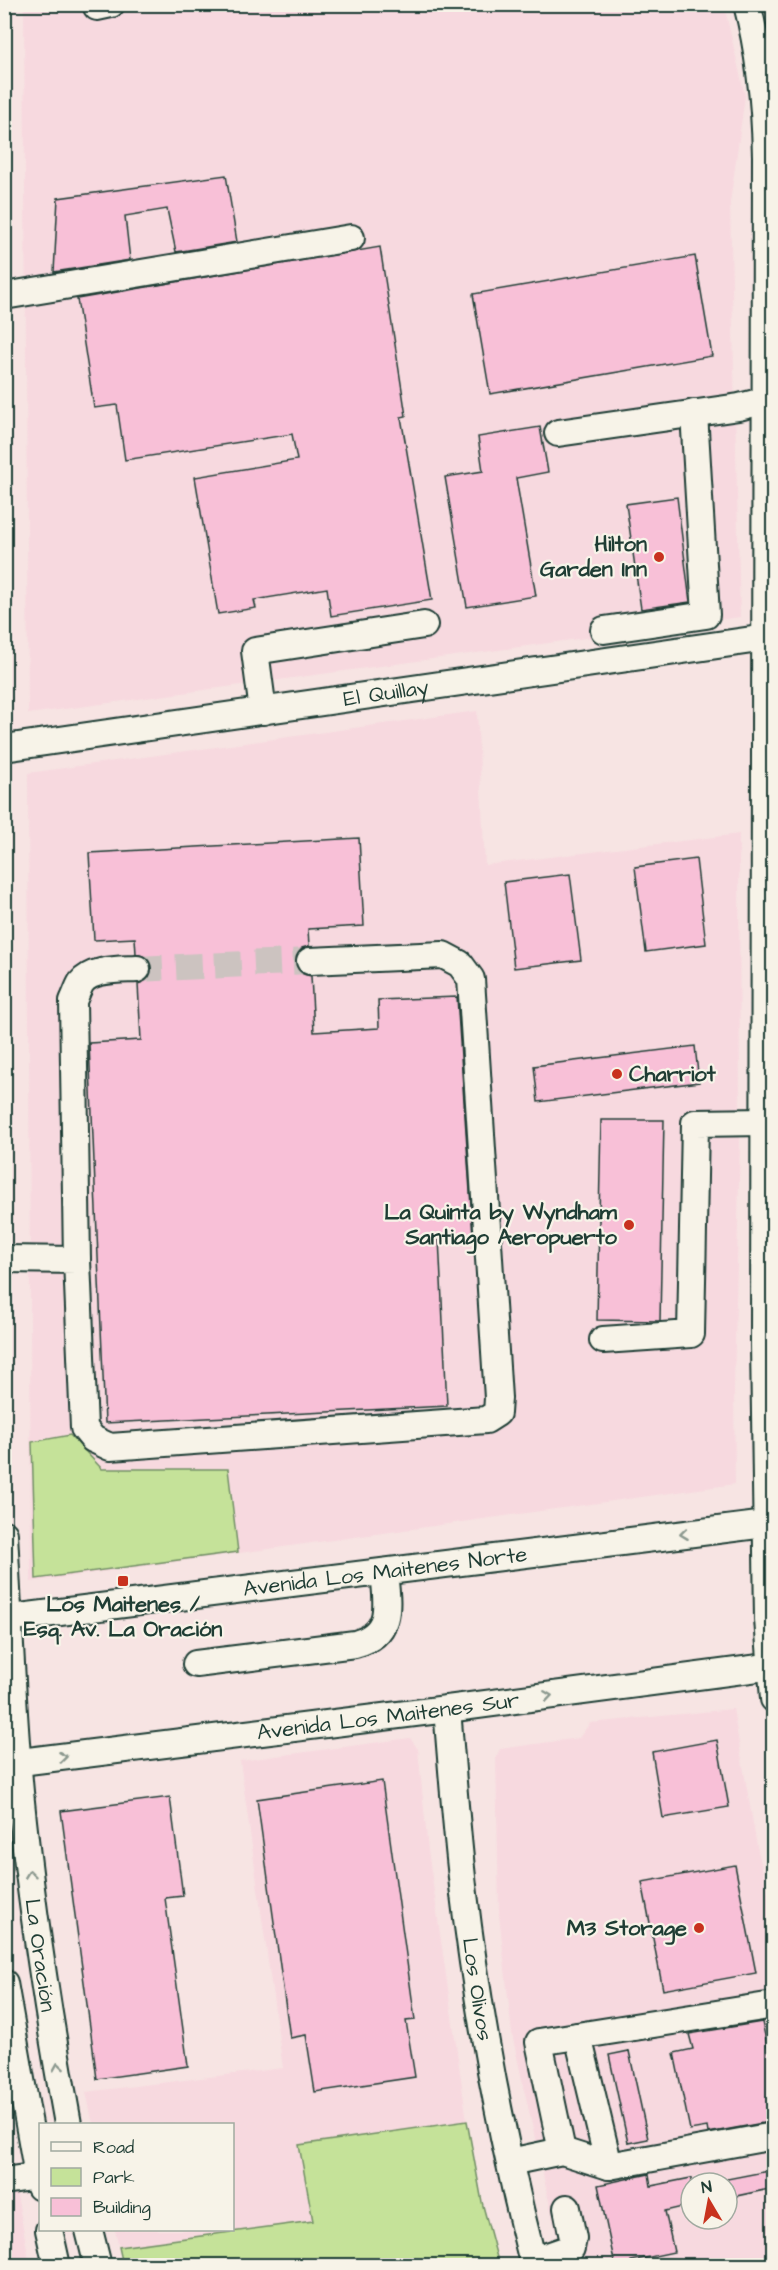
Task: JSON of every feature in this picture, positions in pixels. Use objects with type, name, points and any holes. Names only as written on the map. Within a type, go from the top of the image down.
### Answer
[{"type":"street","points":[[97,4],[97,7],[111,4]]},
{"type":"street","points":[[747,4],[765,112],[767,206],[765,1122],[774,1699]]},
{"type":"street","points":[[4,296],[351,238]]},
{"type":"street","points":[[558,433],[739,407],[767,400]]},
{"type":"street","points":[[604,630],[706,615],[694,413]]},
{"type":"street","points":[[263,711],[255,651],[424,625]]},
{"type":"street","name":"El Quillay","points":[[4,748],[766,638]]},
{"type":"street","points":[[137,969],[110,970],[91,975],[82,982],[73,1001],[77,1260],[84,1428],[93,1439],[110,1446],[486,1420],[497,1413],[498,1398],[471,979],[460,964],[443,955],[310,961]]},
{"type":"street","points":[[603,1340],[691,1334],[695,1123],[765,1122]]},
{"type":"street","points":[[4,1259],[77,1260]]},
{"type":"street","name":"Avenida Los Maitenes Norte","points":[[6,1619],[770,1524]]},
{"type":"street","name":"La Oración","points":[[4,1534],[11,1763],[68,2123]]},
{"type":"street","points":[[195,1664],[355,1644],[370,1638],[382,1626],[386,1617],[384,1572]]},
{"type":"street","name":"Avenida Los Maitenes Sur","points":[[11,1763],[772,1666]]},
{"type":"street","name":"Los Olivos","points":[[447,1709],[458,1840],[482,2017],[510,2162],[534,2263]]},
{"type":"street","name":"La Oración","points":[[4,1983],[39,2181]]},
{"type":"street","points":[[562,2151],[539,2042],[774,2005]]},
{"type":"street","points":[[578,2036],[609,2166]]},
{"type":"street","points":[[510,2162],[562,2151],[609,2166],[774,2136]]},
{"type":"street","points":[[4,2181],[39,2181]]},
{"type":"street","points":[[534,2263],[571,2248],[573,2238],[567,2208]]},
{"type":"street","points":[[49,2231],[57,2265]]},
{"type":"street","points":[[90,2231],[98,2265]]},
{"type":"shaded area","points":[[24,5],[724,5],[745,96],[730,203],[740,617],[28,714]]},
{"type":"shaded area","points":[[477,711],[485,865],[739,834],[740,1139],[734,1386],[735,1484],[31,1582],[28,773]]},
{"type":"shaded area","points":[[733,1709],[757,1846],[773,1915],[773,2265],[563,2265],[512,2034],[499,1914],[496,1757],[500,1749],[579,1738],[590,1723]]},
{"type":"shaded area","points":[[410,1738],[418,1749],[428,1850],[467,2121],[300,2145],[314,2221],[119,2247],[115,2231],[234,2231],[234,2123],[93,2123],[86,2092],[283,2068],[240,1761]]},
{"type":"shaded area","points":[[4,2121],[14,2179],[30,2265],[5,2265]]},
{"type":"green space","points":[[70,1435],[102,1469],[228,1469],[238,1552],[36,1579],[32,1442]]},
{"type":"green space","points":[[467,2121],[482,2202],[499,2265],[123,2265],[119,2247],[313,2221],[299,2145]]},
{"type":"building","points":[[226,175],[237,242],[176,252],[167,209],[125,216],[130,260],[54,272],[58,198]]},
{"type":"building","points":[[380,247],[406,416],[401,417],[432,600],[331,616],[327,588],[254,600],[256,608],[218,614],[195,477],[297,460],[292,434],[125,460],[117,405],[94,408],[77,299]]},
{"type":"building","points":[[695,256],[712,356],[490,394],[473,294]]},
{"type":"building","points":[[540,427],[548,472],[516,478],[536,596],[467,607],[445,477],[483,471],[478,437]]},
{"type":"building","name":"Hilton Garden Inn","points":[[677,497],[690,602],[641,609],[626,504]]},
{"type":"building","points":[[359,838],[364,926],[308,929],[309,946],[302,948],[295,962],[297,969],[311,976],[314,1032],[379,1028],[378,1000],[457,997],[473,1236],[439,1238],[447,1406],[105,1423],[89,1043],[141,1040],[138,984],[145,981],[152,969],[149,961],[136,954],[135,938],[94,940],[89,853]]},
{"type":"building","points":[[696,859],[706,944],[646,952],[635,867]]},
{"type":"building","points":[[570,874],[581,960],[514,968],[504,882]]},
{"type":"building","name":"Charriot","points":[[695,1046],[699,1082],[538,1102],[534,1066]]},
{"type":"building","points":[[601,1120],[664,1120],[660,1321],[597,1320]]},
{"type":"building","points":[[717,1740],[729,1807],[663,1818],[652,1752]]},
{"type":"building","points":[[382,1781],[415,2020],[406,2021],[415,2077],[315,2092],[306,2035],[290,2038],[257,1799]]},
{"type":"building","points":[[170,1797],[183,1896],[165,1898],[188,2066],[97,2079],[61,1811]]},
{"type":"building","name":"M3 Storage","points":[[735,1865],[756,1973],[663,1990],[642,1882]]},
{"type":"building","points":[[762,2022],[774,2077],[774,2121],[708,2133],[707,2127],[690,2130],[674,2053],[693,2049],[689,2034]]},
{"type":"building","points":[[629,2051],[648,2139],[628,2143],[609,2055]]},
{"type":"building","points":[[774,2170],[774,2188],[739,2195],[739,2177]]},
{"type":"building","points":[[649,2174],[651,2186],[679,2180],[679,2208],[665,2211],[674,2252],[631,2261],[632,2265],[615,2265],[598,2185]]},
{"type":"tunnel","points":[[137,969],[310,961]]},
{"type":"place","name":"Hilton Garden Inn","points":[[659,557]]},
{"type":"place","name":"Charriot","points":[[617,1074]]},
{"type":"place","name":"La Quinta by Wyndham Santiago Aeropuerto","points":[[629,1225]]},
{"type":"place","name":"Los Maitenes / Esq. Av. La Oración","points":[[123,1581]]},
{"type":"place","name":"M3 Storage","points":[[699,1928]]}]
